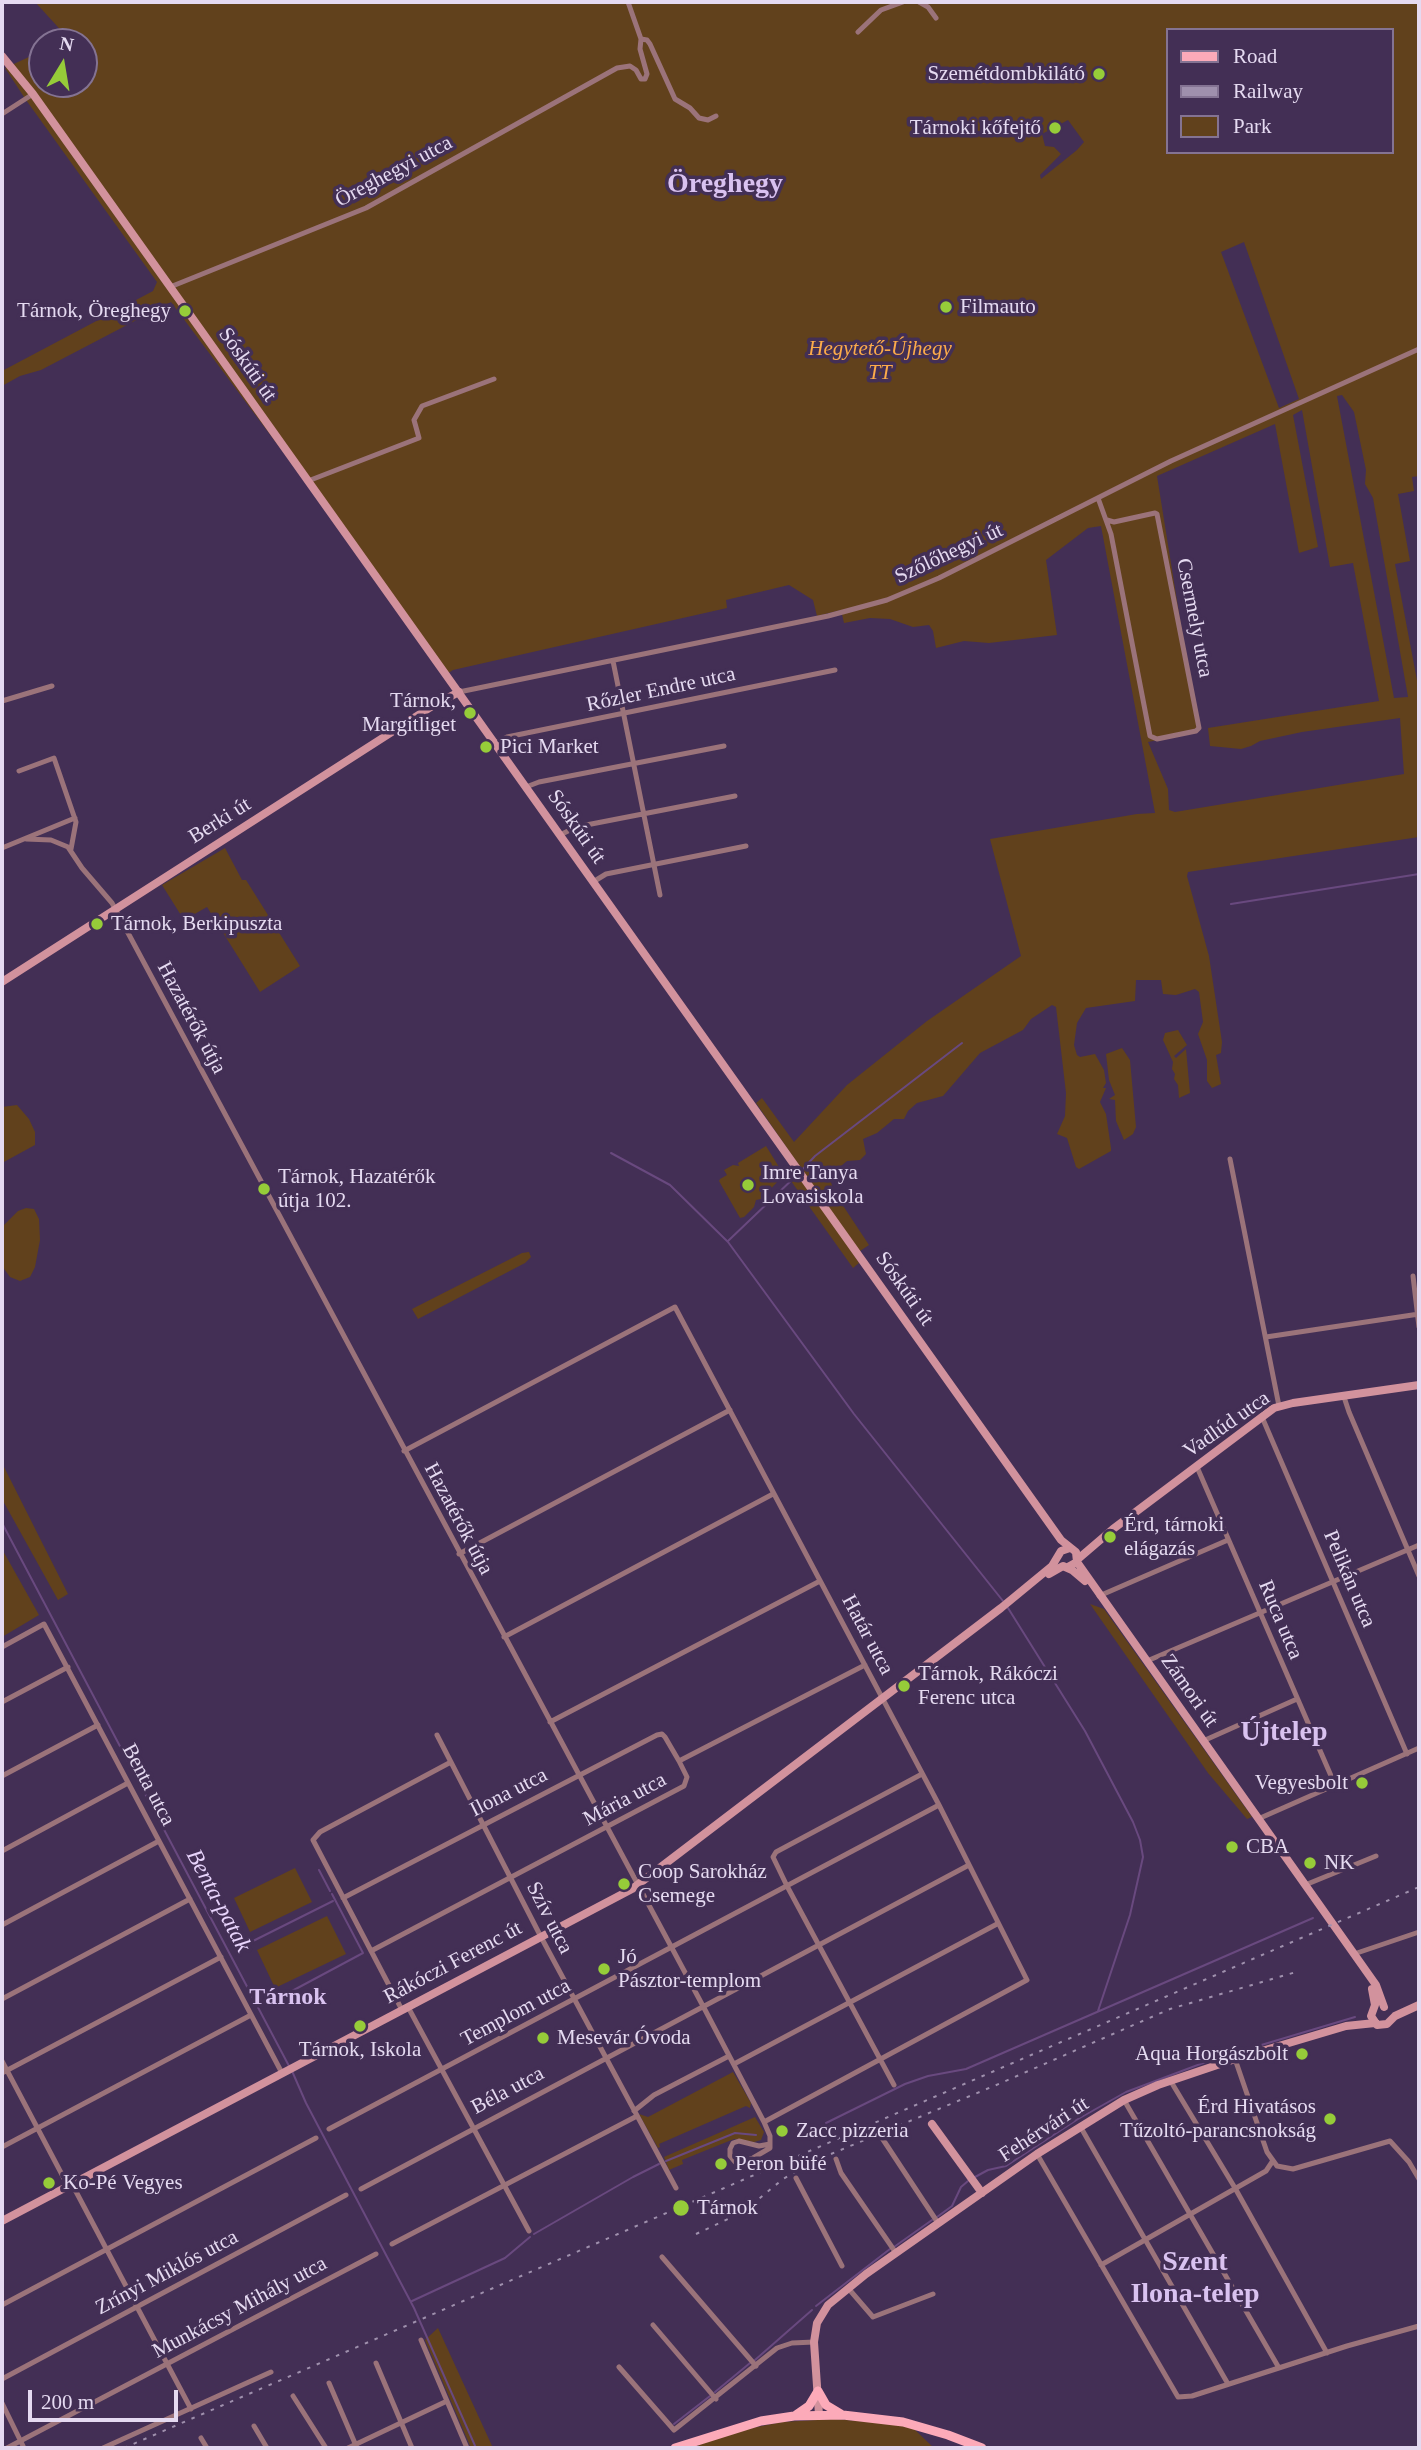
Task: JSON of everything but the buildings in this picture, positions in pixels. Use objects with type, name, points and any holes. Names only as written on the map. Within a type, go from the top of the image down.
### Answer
[{"type":"main road","name":"Sóskúti út","points":[[2,56],[28,88]]},
{"type":"main road","name":"Sóskúti út","points":[[36,98],[1061,1540],[1072,1549],[1077,1560]]},
{"type":"main road","name":"Berki út","points":[[2,982],[434,705],[459,692]]},
{"type":"main road","name":"Vadlúd utca","points":[[1024,1590],[1077,1560],[1113,1529],[1279,1406],[1419,1385]]},
{"type":"main road","name":"Sóskúti út","points":[[1021,1483],[1057,1543],[1059,1556],[1066,1567]]},
{"type":"main road","name":"Vadlúd utca","points":[[1024,1590],[1065,1548],[1072,1549],[1113,1529]]},
{"type":"main road","name":"Zámori út","points":[[1077,1560],[1099,1596],[1376,1985],[1388,2012]]},
{"type":"main road","name":"Zámori út","points":[[1066,1567],[1078,1574],[1099,1596]]},
{"type":"main road","name":"Rákóczi Ferenc út","points":[[2,2221],[638,1885],[1024,1590]]},
{"type":"main road","points":[[1371,1979],[1374,2024]]},
{"type":"main road","points":[[1388,2012],[1419,2005]]},
{"type":"main road","name":"Fehérvári út","points":[[819,2415],[814,2342],[817,2323],[824,2310],[848,2288],[895,2253],[1037,2154],[1124,2100],[1170,2080],[1346,2026],[1384,2026],[1388,2012],[1373,2011],[1346,2026]]},
{"type":"main road","points":[[932,2124],[982,2193]]},
{"type":"main road","points":[[794,2416],[809,2406],[818,2391],[826,2405],[843,2415]]},
{"type":"main road","points":[[675,2448],[747,2425],[794,2416],[843,2415],[903,2421],[982,2448]]},
{"type":"street","points":[[628,2],[641,39],[650,44],[675,99],[690,108],[699,118],[708,120],[716,116]]},
{"type":"street","points":[[859,32],[881,10],[903,2]]},
{"type":"street","points":[[919,2],[928,7],[936,18]]},
{"type":"street","name":"Öreghegyi utca","points":[[170,287],[358,212],[613,70],[624,66],[632,68],[643,80],[647,74],[640,49],[641,39]]},
{"type":"street","points":[[2,114],[28,97]]},
{"type":"street","name":"Szőlőhegyi út","points":[[459,692],[865,608],[939,578],[1195,450],[1419,349]]},
{"type":"street","points":[[308,481],[419,438],[414,420],[422,406],[494,379]]},
{"type":"street","points":[[1098,498],[1107,520]]},
{"type":"street","name":"Csermely utca","points":[[1157,514],[1199,728],[1157,739],[1150,736],[1107,520],[1117,521],[1157,514]]},
{"type":"street","points":[[613,661],[660,895]]},
{"type":"street","name":"Rőzler Endre utca","points":[[495,743],[507,737],[835,670]]},
{"type":"street","points":[[2,701],[52,686]]},
{"type":"street","points":[[526,788],[539,782],[724,746]]},
{"type":"street","points":[[19,771],[54,758],[76,826],[71,850],[58,841],[26,839]]},
{"type":"street","points":[[560,835],[567,830],[735,796]]},
{"type":"street","points":[[2,848],[75,818]]},
{"type":"street","points":[[593,882],[606,874],[746,846]]},
{"type":"street","name":"Hazatérők útja","points":[[71,850],[115,909],[734,2064],[764,2122],[770,2136],[770,2144]]},
{"type":"street","points":[[1230,1159],[1279,1406]]},
{"type":"street","points":[[1413,1276],[1419,1328]]},
{"type":"street","name":"Határ utca","points":[[404,1451],[675,1307],[939,1805],[1027,1980],[880,2059]]},
{"type":"street","points":[[1266,1337],[1418,1314]]},
{"type":"street","points":[[1344,1396],[1419,1576]]},
{"type":"street","points":[[459,1554],[730,1410]]},
{"type":"street","name":"Pelikán utca","points":[[1262,1417],[1407,1754]]},
{"type":"street","name":"Ruca utca","points":[[1196,1467],[1335,1785]]},
{"type":"street","points":[[504,1637],[773,1494]]},
{"type":"street","points":[[1099,1596],[1228,1540]]},
{"type":"street","points":[[1147,1661],[1419,1545]]},
{"type":"street","points":[[550,1722],[820,1581]]},
{"type":"street","name":"Benta utca","points":[[2,1647],[44,1624],[282,2073]]},
{"type":"street","name":"Mária utca","points":[[371,1951],[684,1786],[687,1777],[679,1761],[865,1665]]},
{"type":"street","points":[[2,1702],[68,1667]]},
{"type":"street","points":[[1203,1741],[1297,1699]]},
{"type":"street","points":[[2,1776],[98,1725]]},
{"type":"street","name":"Ilona utca","points":[[343,1898],[660,1734],[666,1737],[679,1761]]},
{"type":"street","name":"Szív utca","points":[[437,1735],[541,1937],[676,2188]]},
{"type":"street","points":[[1258,1819],[1419,1748]]},
{"type":"street","points":[[451,1762],[320,1832],[313,1840],[371,1951],[442,2070],[529,2231]]},
{"type":"street","points":[[894,2085],[773,1857],[776,1852],[922,1774]]},
{"type":"street","points":[[2,1850],[128,1783]]},
{"type":"street","name":"Templom utca","points":[[330,2129],[939,1805]]},
{"type":"street","points":[[2,1925],[159,1841]]},
{"type":"street","points":[[1305,1885],[1376,1856]]},
{"type":"street","name":"Béla utca","points":[[360,2189],[968,1865]]},
{"type":"street","points":[[2,1998],[190,1899]]},
{"type":"street","points":[[734,2064],[997,1924]]},
{"type":"street","points":[[1353,1954],[1419,1932]]},
{"type":"street","points":[[4,2072],[221,1957]]},
{"type":"street","points":[[2,2147],[251,2015]]},
{"type":"street","points":[[392,2244],[635,2113],[654,2095],[729,2056]]},
{"type":"street","points":[[764,2122],[880,2059]]},
{"type":"street","points":[[1235,2059],[1272,2162],[1282,2168],[1293,2169],[1390,2141],[1409,2162],[1419,2179]]},
{"type":"street","points":[[2,2061],[4,2072],[70,2185],[191,2409]]},
{"type":"street","points":[[1170,2080],[1235,2188],[1327,2353]]},
{"type":"street","points":[[1124,2100],[1279,2368]]},
{"type":"street","points":[[1080,2126],[1228,2384]]},
{"type":"street","points":[[2,2305],[316,2138]]},
{"type":"street","points":[[881,2138],[938,2223]]},
{"type":"street","points":[[735,2142],[760,2146],[770,2144],[768,2150],[741,2162],[735,2162],[730,2156],[735,2142]]},
{"type":"street","points":[[1037,2154],[1176,2396],[1192,2396],[1419,2326]]},
{"type":"street","points":[[836,2159],[841,2173],[895,2253]]},
{"type":"street","points":[[1101,2265],[1266,2171],[1272,2162]]},
{"type":"street","points":[[796,2178],[842,2266]]},
{"type":"street","name":"Zrínyi Miklós utca","points":[[2,2379],[346,2196]]},
{"type":"street","name":"Munkácsy Mihály utca","points":[[6,2448],[23,2445],[376,2254]]},
{"type":"street","points":[[662,2257],[756,2366]]},
{"type":"street","points":[[848,2288],[870,2316],[877,2316],[933,2294]]},
{"type":"street","points":[[653,2325],[716,2399]]},
{"type":"street","points":[[421,2340],[467,2448]]},
{"type":"street","points":[[619,2367],[674,2430],[777,2348],[814,2342]]},
{"type":"street","points":[[376,2363],[412,2448]]},
{"type":"street","points":[[103,2448],[271,2372]]},
{"type":"street","points":[[329,2383],[356,2446]]},
{"type":"street","points":[[293,2396],[326,2448]]},
{"type":"street","points":[[348,2448],[447,2401]]},
{"type":"street","points":[[2,2403],[23,2445]]},
{"type":"street","points":[[254,2426],[267,2448]]},
{"type":"street","points":[[201,2438],[207,2448]]},
{"type":"green space","name":"Hegytető-Újhegy TT","points":[[35,2],[1419,2],[1419,476],[1412,477],[1414,491],[1398,494],[1410,561],[1395,564],[1419,691],[1419,837],[1188,872],[1209,956],[1222,1042],[1221,1053],[1216,1055],[1221,1084],[1212,1088],[1207,1081],[1207,1060],[1198,1034],[1203,1022],[1199,992],[1195,989],[1176,995],[1163,994],[1161,980],[1136,980],[1135,1001],[1086,1008],[1077,1023],[1074,1045],[1080,1057],[1095,1054],[1104,1070],[1106,1083],[1103,1088],[1106,1088],[1100,1102],[1106,1114],[1111,1151],[1079,1169],[1067,1138],[1057,1134],[1065,1116],[1066,1093],[1056,1007],[1052,1005],[1031,1019],[1023,1030],[980,1053],[943,1096],[917,1103],[904,1119],[894,1119],[877,1133],[863,1139],[866,1154],[860,1160],[847,1161],[829,1176],[834,1192],[869,1245],[854,1255],[859,1263],[853,1268],[786,1174],[798,1164],[756,1103],[762,1098],[794,1142],[847,1085],[927,1021],[1021,956],[990,839],[1155,813],[1101,526],[1088,528],[1046,560],[1057,635],[989,643],[964,641],[936,648],[929,625],[913,627],[890,619],[870,618],[844,623],[841,610],[817,616],[813,600],[789,585],[726,600],[727,608],[453,670],[444,676],[301,476],[171,302],[41,370],[20,376],[2,386],[2,371],[153,291],[157,282],[5,68],[28,57],[28,98],[98,98],[98,28],[59,28]],"holes":[[[1068,120],[1084,142],[1077,150],[1041,179],[1040,175],[1061,154],[1054,147],[1045,146],[1042,134]],[[1244,242],[1299,399],[1279,408],[1221,252]],[[1342,395],[1354,412],[1366,470],[1365,484],[1373,498],[1408,697],[1394,698],[1337,396]],[[1302,410],[1330,567],[1353,563],[1379,701],[1208,728],[1210,746],[1241,749],[1260,741],[1302,732],[1400,718],[1404,774],[1175,812],[1169,810],[1168,789],[1148,742],[1198,732],[1157,476],[1275,424],[1299,553],[1318,547],[1293,415]]]},
{"type":"green space","points":[[225,848],[242,880],[246,880],[300,966],[260,992],[207,907],[184,920],[162,885]]},
{"type":"green space","points":[[1178,1030],[1187,1045],[1174,1056],[1176,1058],[1186,1049],[1190,1093],[1179,1098],[1172,1069],[1173,1062],[1163,1040],[1165,1033]]},
{"type":"green space","points":[[1122,1048],[1130,1060],[1136,1127],[1133,1134],[1124,1140],[1116,1121],[1115,1100],[1109,1099],[1115,1095],[1109,1080],[1106,1054]]},
{"type":"green space","points":[[17,1105],[29,1119],[35,1132],[35,1145],[2,1163],[2,1107]]},
{"type":"green space","name":"Imre Tanya Lovasiskola","points":[[766,1146],[784,1175],[740,1218],[719,1181],[727,1175],[724,1170],[733,1165],[739,1166],[738,1163]]},
{"type":"green space","points":[[34,1209],[39,1219],[40,1240],[35,1267],[30,1277],[20,1281],[10,1277],[2,1266],[2,1227],[18,1211]]},
{"type":"green space","points":[[529,1252],[531,1257],[525,1263],[418,1319],[412,1309],[522,1253]]},
{"type":"green space","points":[[2,1463],[68,1594],[58,1600],[2,1499]]},
{"type":"green space","points":[[2,1549],[39,1615],[2,1637]]},
{"type":"green space","points":[[1090,1604],[1104,1609],[1252,1817],[1247,1819],[1208,1773]]},
{"type":"green space","points":[[295,1868],[312,1902],[250,1932],[234,1898]]},
{"type":"green space","points":[[327,1916],[346,1954],[275,1988],[257,1950]]},
{"type":"green space","points":[[733,2072],[751,2103],[750,2108],[746,2106],[659,2144],[658,2148],[639,2114],[648,2117]]},
{"type":"green space","points":[[755,2117],[764,2132],[761,2140],[754,2142],[734,2139],[682,2160],[683,2164],[669,2170],[664,2157]]},
{"type":"green space","points":[[438,2328],[493,2448],[471,2448],[425,2340]]},
{"type":"green space","points":[[834,2419],[895,2424],[914,2429],[934,2448],[694,2448],[737,2431],[782,2422]]},
{"type":"waterway","points":[[1231,904],[1419,874]]},
{"type":"waterway","points":[[801,1171],[815,1156],[962,1043]]},
{"type":"waterway","points":[[611,1153],[670,1185],[728,1242],[854,1414],[1003,1601]]},
{"type":"waterway","points":[[728,1241],[797,1175]]},
{"type":"waterway","name":"Benta-patak","points":[[2,1523],[289,2066]]},
{"type":"waterway","points":[[1008,1608],[1085,1731],[1140,1840],[1143,1857],[1130,1915],[1098,2011]]},
{"type":"waterway","points":[[319,1870],[330,1891]]},
{"type":"waterway","points":[[277,1999],[363,1953],[332,1894]]},
{"type":"waterway","points":[[253,1941],[333,1901]]},
{"type":"waterway","points":[[826,2123],[905,2084],[928,2076],[966,2069],[1313,1918]]},
{"type":"waterway","points":[[975,2177],[988,2170],[1006,2166],[1078,2119],[1126,2092],[1211,2060],[1355,2017]]},
{"type":"waterway","name":"Benta-patak","points":[[292,2071],[306,2103],[414,2308],[476,2448]]},
{"type":"waterway","points":[[666,2161],[735,2133],[756,2135]]},
{"type":"waterway","points":[[534,2234],[659,2164]]},
{"type":"waterway","points":[[937,2217],[952,2206],[961,2187],[968,2181]]},
{"type":"waterway","points":[[894,2247],[932,2220]]},
{"type":"waterway","points":[[412,2301],[505,2258],[530,2237]]},
{"type":"waterway","points":[[816,2306],[890,2249]]},
{"type":"waterway","points":[[755,2360],[812,2310]]},
{"type":"waterway","points":[[715,2392],[750,2363]]},
{"type":"waterway","points":[[674,2424],[710,2396]]},
{"type":"railway","points":[[124,2448],[1419,1887]]},
{"type":"railway","points":[[831,2154],[1170,2009],[1296,1972]]},
{"type":"railway","points":[[696,2234],[743,2212],[783,2179],[816,2160]]},
{"type":"place","name":"Szemétdombkilátó","points":[[1099,74]]},
{"type":"place","name":"Tárnoki kőfejtő","points":[[1055,128]]},
{"type":"place","name":"Filmauto","points":[[946,307]]},
{"type":"place","name":"Tárnok, Öreghegy","points":[[185,311]]},
{"type":"place","name":"Tárnok, Margitliget","points":[[470,713]]},
{"type":"place","name":"Pici Market","points":[[486,747]]},
{"type":"place","name":"Tárnok, Berkipuszta","points":[[97,924]]},
{"type":"place","name":"Imre Tanya Lovasiskola","points":[[748,1185]]},
{"type":"place","name":"Tárnok, Hazatérők útja 102.","points":[[264,1189]]},
{"type":"place","name":"Érd, tárnoki elágazás","points":[[1110,1537]]},
{"type":"place","name":"Tárnok, Rákóczi Ferenc utca","points":[[904,1686]]},
{"type":"place","name":"Vegyesbolt","points":[[1362,1783]]},
{"type":"place","name":"CBA","points":[[1232,1847]]},
{"type":"place","name":"NK","points":[[1310,1863]]},
{"type":"place","name":"Coop Sarokház Csemege","points":[[624,1884]]},
{"type":"place","name":"Jó Pásztor-templom","points":[[604,1969]]},
{"type":"place","name":"Tárnok, Iskola","points":[[360,2026]]},
{"type":"place","name":"Mesevár Óvoda","points":[[543,2038]]},
{"type":"place","name":"Aqua Horgászbolt","points":[[1302,2054]]},
{"type":"place","name":"Érd Hivatásos Tűzoltó-parancsnokság","points":[[1330,2119]]},
{"type":"place","name":"Zacc pizzeria","points":[[782,2131]]},
{"type":"place","name":"Peron büfé","points":[[721,2164]]},
{"type":"place","name":"Ko-Pé Vegyes","points":[[49,2183]]},
{"type":"place","name":"Tárnok","points":[[681,2208]]},
{"type":"district","name":"Öreghegy","points":[[725,185]]},
{"type":"district","name":"Újtelep","points":[[1284,1733]]},
{"type":"district","name":"Tárnok","points":[[288,1998]]},
{"type":"district","name":"Szent Ilona-telep","points":[[1195,2279]]}]
